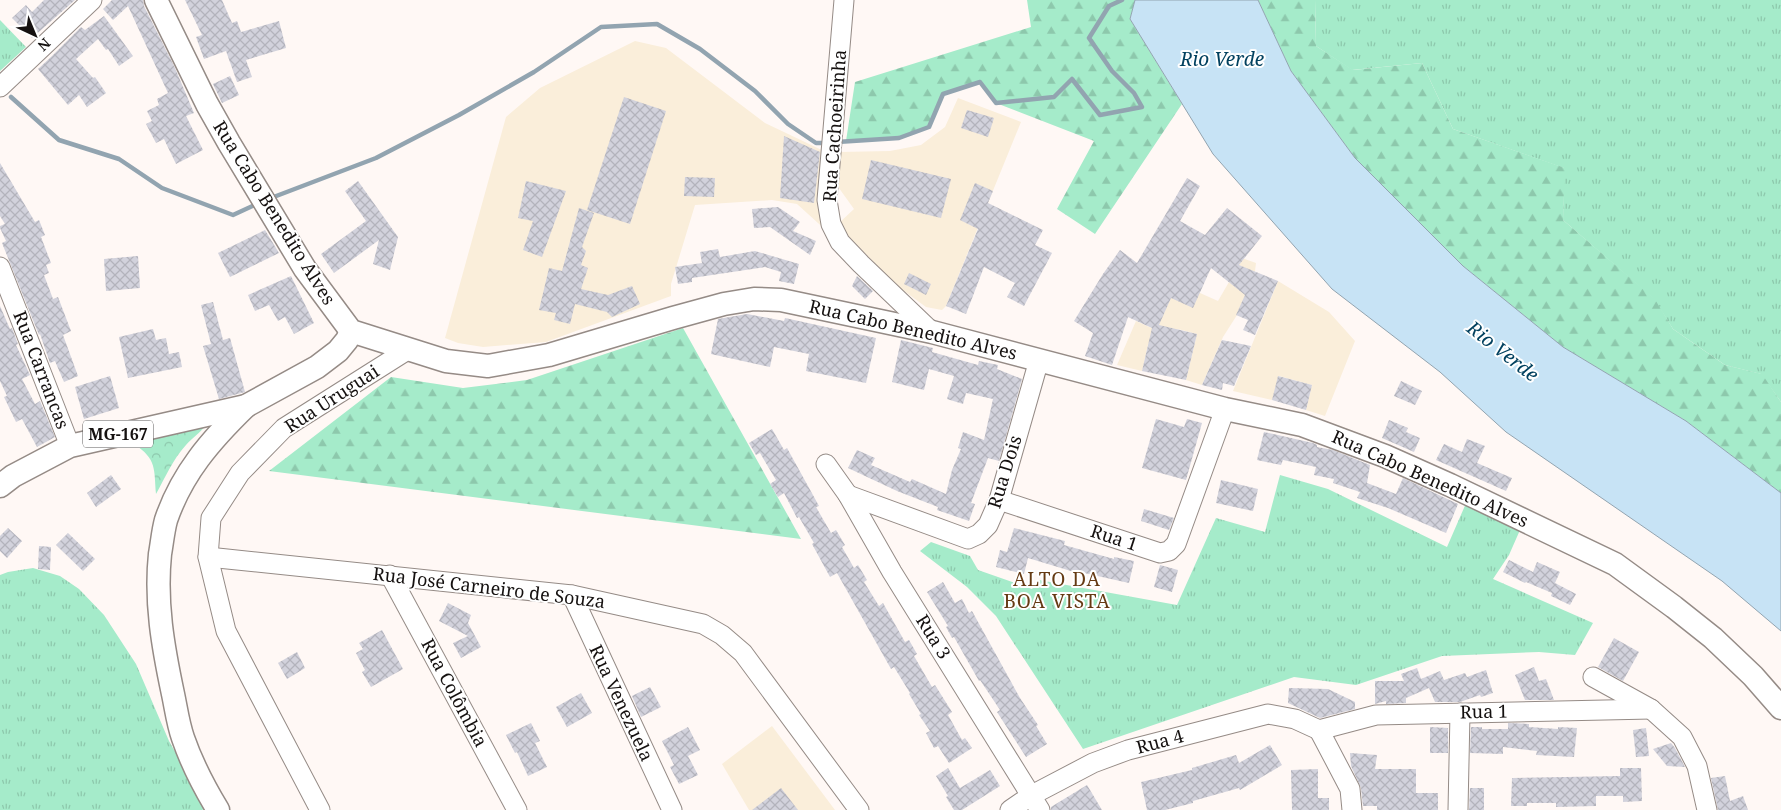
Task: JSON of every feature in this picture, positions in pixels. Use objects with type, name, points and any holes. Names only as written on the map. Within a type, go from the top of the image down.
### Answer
[{"type":"main road","name":"Rua Cabo Benedito Alves","points":[[156,0],[207,104],[244,168],[310,276],[351,331],[446,362],[488,366],[549,355],[724,304],[754,300],[781,300],[932,332],[1225,409],[1302,425],[1385,456],[1450,484],[1615,564],[1713,638],[1753,676],[1781,708]]},
{"type":"main road","name":"MG-167","points":[[0,486],[13,476],[70,446],[246,406],[317,367],[338,351],[348,340],[351,331]]},
{"type":"main road","points":[[218,810],[199,777],[182,736],[158,611],[158,572],[166,522],[178,492],[203,451],[218,433],[246,406]]},
{"type":"street","points":[[0,87],[92,0]]},
{"type":"street","name":"Rua Cachoeirinha","points":[[844,0],[827,200],[831,224],[840,242],[932,332]]},
{"type":"street","name":"Rua Carrancas","points":[[0,267],[70,446]]},
{"type":"street","name":"Rua Uruguai","points":[[320,810],[226,631],[208,557],[211,518],[240,473],[284,428],[409,350]]},
{"type":"street","name":"Rua Dois","points":[[848,495],[968,539],[979,534],[988,525],[999,500],[1039,360]]},
{"type":"street","name":"Rua 1","points":[[999,500],[1160,553],[1169,551],[1176,544],[1225,409]]},
{"type":"street","name":"Rua 3","points":[[826,464],[848,495],[892,572],[1036,803]]},
{"type":"street","name":"Rua José Carneiro de Souza","points":[[208,557],[572,595],[703,624],[722,635],[743,654],[859,810]]},
{"type":"street","name":"Rua Colômbia","points":[[390,575],[517,810]]},
{"type":"street","name":"Rua Venezuela","points":[[572,595],[672,810]]},
{"type":"street","points":[[1592,677],[1651,709],[1682,737],[1697,766],[1707,810]]},
{"type":"street","name":"Rua 1","points":[[1319,730],[1376,715],[1651,709]]},
{"type":"street","points":[[1458,810],[1460,713]]},
{"type":"street","name":"Rua 4","points":[[1010,810],[1036,803],[1093,763],[1128,750],[1268,714],[1295,719],[1319,730]]},
{"type":"street","points":[[1319,730],[1350,789],[1352,810]]},
{"type":"shaded area","points":[[635,41],[666,48],[765,123],[828,153],[829,233],[797,204],[772,200],[695,205],[671,284],[671,296],[546,342],[483,347],[458,343],[445,338],[506,117],[540,88]]},
{"type":"shaded area","points":[[958,98],[1021,122],[946,306],[942,310],[926,307],[896,285],[845,233],[839,223],[854,209],[836,184],[839,152],[890,151],[921,145],[945,127]]},
{"type":"shaded area","points":[[1239,257],[1256,263],[1255,271],[1237,315],[1223,337],[1202,385],[1186,380],[1197,334],[1178,329],[1168,350],[1148,345],[1142,371],[1117,365],[1136,321],[1156,330],[1171,298],[1200,293],[1218,301],[1229,282]]},
{"type":"shaded area","points":[[1278,281],[1329,312],[1355,341],[1325,416],[1306,410],[1312,385],[1279,376],[1272,400],[1233,391]]},
{"type":"shaded area","points":[[772,726],[835,810],[749,810],[722,764]]},
{"type":"green space","points":[[1027,0],[1135,0],[1130,19],[1182,104],[1095,234],[1057,209],[1094,141],[996,103],[980,82],[943,94],[929,127],[899,138],[846,141],[855,82],[1031,27]]},
{"type":"green space","points":[[1258,0],[1315,0],[1316,46],[1353,70],[1422,63],[1453,129],[1565,168],[1563,220],[1655,299],[1673,329],[1725,365],[1762,374],[1781,402],[1781,493],[1686,421],[1563,347],[1463,266],[1355,158],[1291,71]]},
{"type":"green space","points":[[1315,0],[1781,0],[1781,402],[1761,374],[1725,365],[1673,329],[1654,299],[1563,220],[1564,168],[1453,129],[1422,63],[1352,70],[1316,46]]},
{"type":"green space","points":[[0,20],[26,47],[0,71]]},
{"type":"green space","points":[[683,328],[801,539],[269,471],[391,377],[463,388],[527,380]]},
{"type":"green space","points":[[206,425],[181,450],[156,494],[151,460],[134,444],[139,437]]},
{"type":"green space","points":[[1280,475],[1328,489],[1447,547],[1467,501],[1520,530],[1509,555],[1493,579],[1593,623],[1575,655],[1539,652],[1442,656],[1356,685],[1294,677],[1083,749],[996,616],[967,587],[920,551],[931,542],[970,556],[978,570],[1032,589],[1039,580],[1177,605],[1216,518],[1265,532]]},
{"type":"green space","points":[[33,568],[60,576],[79,589],[104,615],[136,664],[169,741],[207,808],[202,810],[0,810],[0,575]]},
{"type":"water","name":"Rio Verde","points":[[1135,0],[1258,0],[1291,71],[1355,158],[1463,266],[1563,347],[1686,421],[1781,493],[1781,631],[1722,581],[1506,432],[1440,372],[1332,289],[1213,154],[1130,19]]},
{"type":"building","points":[[44,0],[75,0],[32,38],[12,18],[26,5],[32,12]]},
{"type":"building","points":[[112,0],[143,0],[144,6],[175,68],[194,113],[186,116],[203,150],[176,164],[164,139],[156,143],[146,124],[152,121],[147,111],[159,105],[157,99],[168,93],[128,6],[113,20],[103,9]]},
{"type":"building","points":[[185,0],[222,0],[232,23],[237,21],[241,32],[279,21],[286,48],[246,60],[252,77],[237,82],[226,51],[204,59],[196,37],[202,35]]},
{"type":"building","points":[[104,16],[133,56],[119,66],[108,49],[106,50],[98,39],[76,59],[93,78],[95,77],[106,93],[87,107],[79,95],[68,105],[38,69],[81,27],[85,30]]},
{"type":"building","points":[[230,76],[239,95],[222,103],[213,84]]},
{"type":"building","points":[[624,97],[666,111],[630,224],[587,210]]},
{"type":"building","points":[[967,110],[994,118],[988,137],[961,128]]},
{"type":"building","points":[[784,136],[820,152],[814,203],[780,198]]},
{"type":"building","points":[[871,160],[951,179],[941,218],[862,199]]},
{"type":"building","points":[[0,163],[35,222],[39,220],[45,235],[41,237],[51,263],[46,265],[49,273],[44,275],[53,299],[58,297],[71,331],[63,335],[78,376],[64,382],[55,361],[50,363],[2,243],[6,241],[0,228],[0,226],[5,224],[0,216]]},
{"type":"building","points":[[685,177],[715,178],[714,197],[684,196]]},
{"type":"building","points":[[1187,178],[1200,186],[1180,221],[1205,235],[1227,208],[1262,236],[1239,265],[1278,281],[1255,335],[1243,330],[1248,320],[1236,315],[1245,295],[1211,268],[1193,308],[1171,298],[1159,325],[1197,334],[1186,380],[1142,371],[1152,328],[1128,317],[1112,365],[1085,356],[1093,333],[1074,321],[1120,250],[1137,263]]},
{"type":"building","points":[[358,181],[398,237],[390,270],[373,264],[379,240],[334,273],[321,254],[366,221],[345,191]]},
{"type":"building","points":[[526,181],[566,191],[542,257],[523,250],[533,221],[518,218]]},
{"type":"building","points":[[975,183],[993,191],[988,203],[1043,230],[1035,245],[1052,253],[1024,306],[1007,297],[1015,283],[984,267],[966,314],[946,306],[978,229],[960,220]]},
{"type":"building","points":[[778,207],[800,222],[793,231],[816,241],[810,255],[770,227],[754,228],[752,209]]},
{"type":"building","points":[[579,208],[594,213],[582,247],[586,251],[581,265],[588,268],[581,289],[608,295],[632,286],[640,304],[612,317],[607,312],[575,304],[570,324],[554,320],[556,313],[539,310],[549,268],[562,271]]},
{"type":"building","points":[[265,230],[279,253],[230,277],[218,253]]},
{"type":"building","points":[[718,249],[720,257],[755,251],[799,264],[794,284],[779,281],[781,272],[765,267],[692,278],[692,282],[678,284],[675,267],[702,263],[700,252]]},
{"type":"building","points":[[138,256],[140,288],[106,291],[104,259]]},
{"type":"building","points":[[909,273],[931,284],[926,295],[904,284]]},
{"type":"building","points":[[291,276],[314,323],[294,334],[285,317],[278,321],[269,305],[255,311],[248,295]]},
{"type":"building","points":[[857,276],[873,291],[865,299],[852,286]]},
{"type":"building","points":[[213,302],[223,340],[230,338],[245,392],[219,399],[203,346],[211,344],[201,305]]},
{"type":"building","points":[[0,306],[10,329],[12,328],[18,344],[16,345],[30,375],[22,379],[35,404],[40,401],[55,437],[37,447],[22,419],[16,422],[4,397],[7,396],[0,381]]},
{"type":"building","points":[[747,314],[784,321],[785,318],[876,338],[866,383],[806,371],[809,354],[774,347],[770,367],[711,354],[718,319]]},
{"type":"building","points":[[153,329],[156,340],[166,338],[169,354],[179,352],[182,367],[128,378],[119,337]]},
{"type":"building","points":[[901,340],[933,348],[932,352],[978,365],[979,361],[998,365],[997,369],[1022,379],[999,461],[988,458],[971,503],[975,504],[969,521],[937,510],[938,507],[897,491],[848,468],[857,450],[875,458],[871,465],[910,482],[912,479],[946,494],[952,470],[961,449],[958,448],[963,432],[984,440],[993,399],[966,393],[963,404],[947,399],[954,376],[929,369],[924,390],[892,382]]},
{"type":"building","points":[[1222,340],[1251,346],[1234,386],[1223,383],[1222,390],[1202,385]]},
{"type":"building","points":[[110,376],[119,408],[84,419],[75,387]]},
{"type":"building","points":[[1278,376],[1312,385],[1306,410],[1272,400]]},
{"type":"building","points":[[1401,381],[1422,391],[1415,405],[1394,396]]},
{"type":"building","points":[[1156,419],[1184,427],[1187,419],[1202,423],[1186,480],[1142,468]]},
{"type":"building","points":[[1389,420],[1408,428],[1406,432],[1420,438],[1414,452],[1382,438]]},
{"type":"building","points":[[772,429],[784,450],[787,448],[819,506],[816,507],[831,533],[836,530],[845,545],[842,547],[854,568],[858,565],[867,580],[864,582],[879,606],[883,603],[905,642],[909,640],[917,654],[914,656],[932,687],[935,685],[952,712],[948,715],[962,740],[965,738],[972,748],[949,763],[938,746],[934,748],[926,733],[930,731],[919,715],[921,714],[910,693],[894,667],[891,669],[837,573],[830,577],[812,544],[814,543],[799,517],[797,518],[784,493],[778,497],[770,484],[776,480],[760,453],[756,455],[749,443]]},
{"type":"building","points":[[1264,432],[1313,443],[1317,447],[1333,450],[1370,465],[1367,483],[1396,494],[1403,478],[1458,504],[1446,533],[1388,508],[1357,498],[1360,492],[1333,483],[1334,479],[1314,475],[1316,467],[1283,460],[1281,465],[1257,460]]},
{"type":"building","points":[[1467,439],[1485,446],[1477,463],[1512,478],[1506,491],[1436,460],[1444,444],[1462,452]]},
{"type":"building","points":[[111,475],[121,489],[96,507],[87,493]]},
{"type":"building","points":[[1221,480],[1258,489],[1253,511],[1216,503]]},
{"type":"building","points":[[1144,509],[1174,518],[1169,530],[1141,521]]},
{"type":"building","points":[[8,528],[22,541],[7,558],[0,551],[0,536]]},
{"type":"building","points":[[1014,528],[1065,541],[1064,545],[1114,559],[1114,557],[1134,561],[1129,583],[1084,573],[1084,575],[1028,558],[1024,574],[996,567],[1000,550],[1007,552]]},
{"type":"building","points":[[68,533],[95,559],[83,571],[56,545]]},
{"type":"building","points":[[39,546],[51,547],[50,570],[38,569]]},
{"type":"building","points":[[1509,560],[1533,572],[1537,562],[1560,572],[1555,583],[1576,594],[1570,605],[1551,596],[1552,593],[1503,572]]},
{"type":"building","points":[[1160,565],[1178,570],[1172,592],[1154,587]]},
{"type":"building","points":[[943,582],[955,603],[962,599],[969,613],[972,611],[1020,698],[1038,725],[1036,726],[1047,744],[1026,757],[997,712],[1000,710],[979,681],[954,637],[952,638],[946,627],[948,626],[927,592]]},
{"type":"building","points":[[448,603],[471,615],[468,623],[481,647],[461,658],[453,643],[468,636],[439,621]]},
{"type":"building","points":[[382,630],[403,669],[371,687],[362,672],[365,670],[356,653],[363,649],[359,643]]},
{"type":"building","points":[[1614,638],[1639,652],[1623,681],[1598,667]]},
{"type":"building","points":[[297,652],[305,668],[287,679],[278,663]]},
{"type":"building","points":[[1534,667],[1539,681],[1546,679],[1554,700],[1525,700],[1515,675]]},
{"type":"building","points":[[1417,668],[1421,679],[1440,671],[1444,680],[1465,673],[1467,677],[1486,670],[1493,693],[1460,702],[1435,702],[1429,688],[1406,698],[1406,703],[1386,704],[1386,701],[1375,704],[1375,681],[1404,681],[1401,674]]},
{"type":"building","points":[[650,687],[661,707],[641,717],[632,696]]},
{"type":"building","points":[[1289,688],[1328,689],[1355,702],[1355,709],[1320,718],[1288,703]]},
{"type":"building","points":[[581,693],[592,713],[567,727],[556,707]]},
{"type":"building","points":[[531,723],[540,741],[535,743],[547,767],[528,776],[517,752],[515,753],[506,735]]},
{"type":"building","points":[[1508,723],[1529,724],[1529,727],[1577,728],[1574,757],[1536,755],[1537,751],[1503,747],[1503,754],[1470,753],[1471,727],[1508,729]]},
{"type":"building","points":[[688,727],[700,750],[688,756],[698,775],[679,784],[670,767],[674,765],[662,741]]},
{"type":"building","points":[[1430,727],[1448,728],[1448,753],[1430,753]]},
{"type":"building","points":[[1646,728],[1649,756],[1636,757],[1633,730]]},
{"type":"building","points":[[1671,743],[1685,767],[1667,766],[1653,749]]},
{"type":"building","points":[[1270,745],[1282,765],[1240,790],[1239,788],[1165,810],[1147,810],[1141,782],[1192,770],[1192,768],[1236,755],[1239,763]]},
{"type":"building","points":[[1350,753],[1377,755],[1375,769],[1416,769],[1416,793],[1438,793],[1438,810],[1377,810],[1377,806],[1363,806],[1361,788],[1351,766]]},
{"type":"building","points":[[948,768],[960,788],[990,770],[1000,786],[962,810],[954,810],[936,776]]},
{"type":"building","points":[[1620,768],[1641,768],[1642,801],[1623,802],[1623,796],[1596,796],[1596,806],[1556,807],[1556,803],[1527,803],[1527,806],[1511,806],[1512,778],[1620,776]]},
{"type":"building","points":[[1318,769],[1318,798],[1329,798],[1329,810],[1292,810],[1291,770]]},
{"type":"building","points":[[1725,776],[1730,801],[1743,796],[1748,810],[1718,810],[1711,778]]},
{"type":"building","points":[[1087,785],[1102,810],[1051,810],[1051,807]]},
{"type":"building","points":[[781,788],[798,810],[752,810]]},
{"type":"building","points":[[1470,788],[1484,788],[1484,810],[1469,810]]},
{"type":"waterway","points":[[837,142],[899,138],[929,127],[943,94],[980,82],[996,103],[1054,97],[1072,79],[1100,115],[1142,107],[1134,93],[1112,71],[1089,38],[1109,6],[1122,0]]},
{"type":"waterway","points":[[271,198],[376,158],[459,115],[534,72],[601,27],[657,24],[700,49],[755,91],[788,124],[816,143],[827,143]]},
{"type":"waterway","points":[[11,97],[59,140],[119,159],[162,188],[233,215],[259,203]]},
{"type":"district","name":"ALTO DA BOA VISTA","points":[[1057,590]]}]
